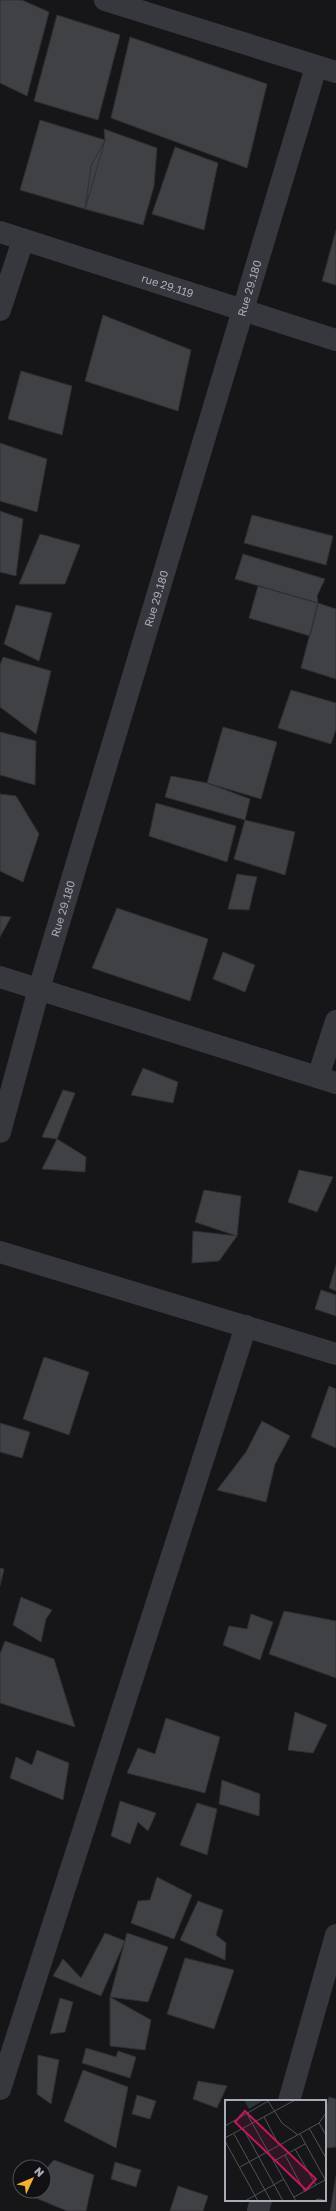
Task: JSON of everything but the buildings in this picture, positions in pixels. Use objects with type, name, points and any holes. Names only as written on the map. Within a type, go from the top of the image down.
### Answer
[{"type":"street","points":[[105,0],[326,69]]},
{"type":"street","name":"Rue 29.180","points":[[0,1132],[38,989],[243,310],[326,69]]},
{"type":"street","name":"rue 29.119","points":[[0,232],[336,340]]},
{"type":"street","points":[[0,310],[23,240]]},
{"type":"street","points":[[0,977],[327,1080],[336,1021]]},
{"type":"street","points":[[0,1252],[336,1354]]},
{"type":"street","points":[[0,2089],[246,1326]]},
{"type":"street","points":[[289,2100],[336,1935]]},
{"type":"street","points":[[258,2211],[261,2201]]}]
